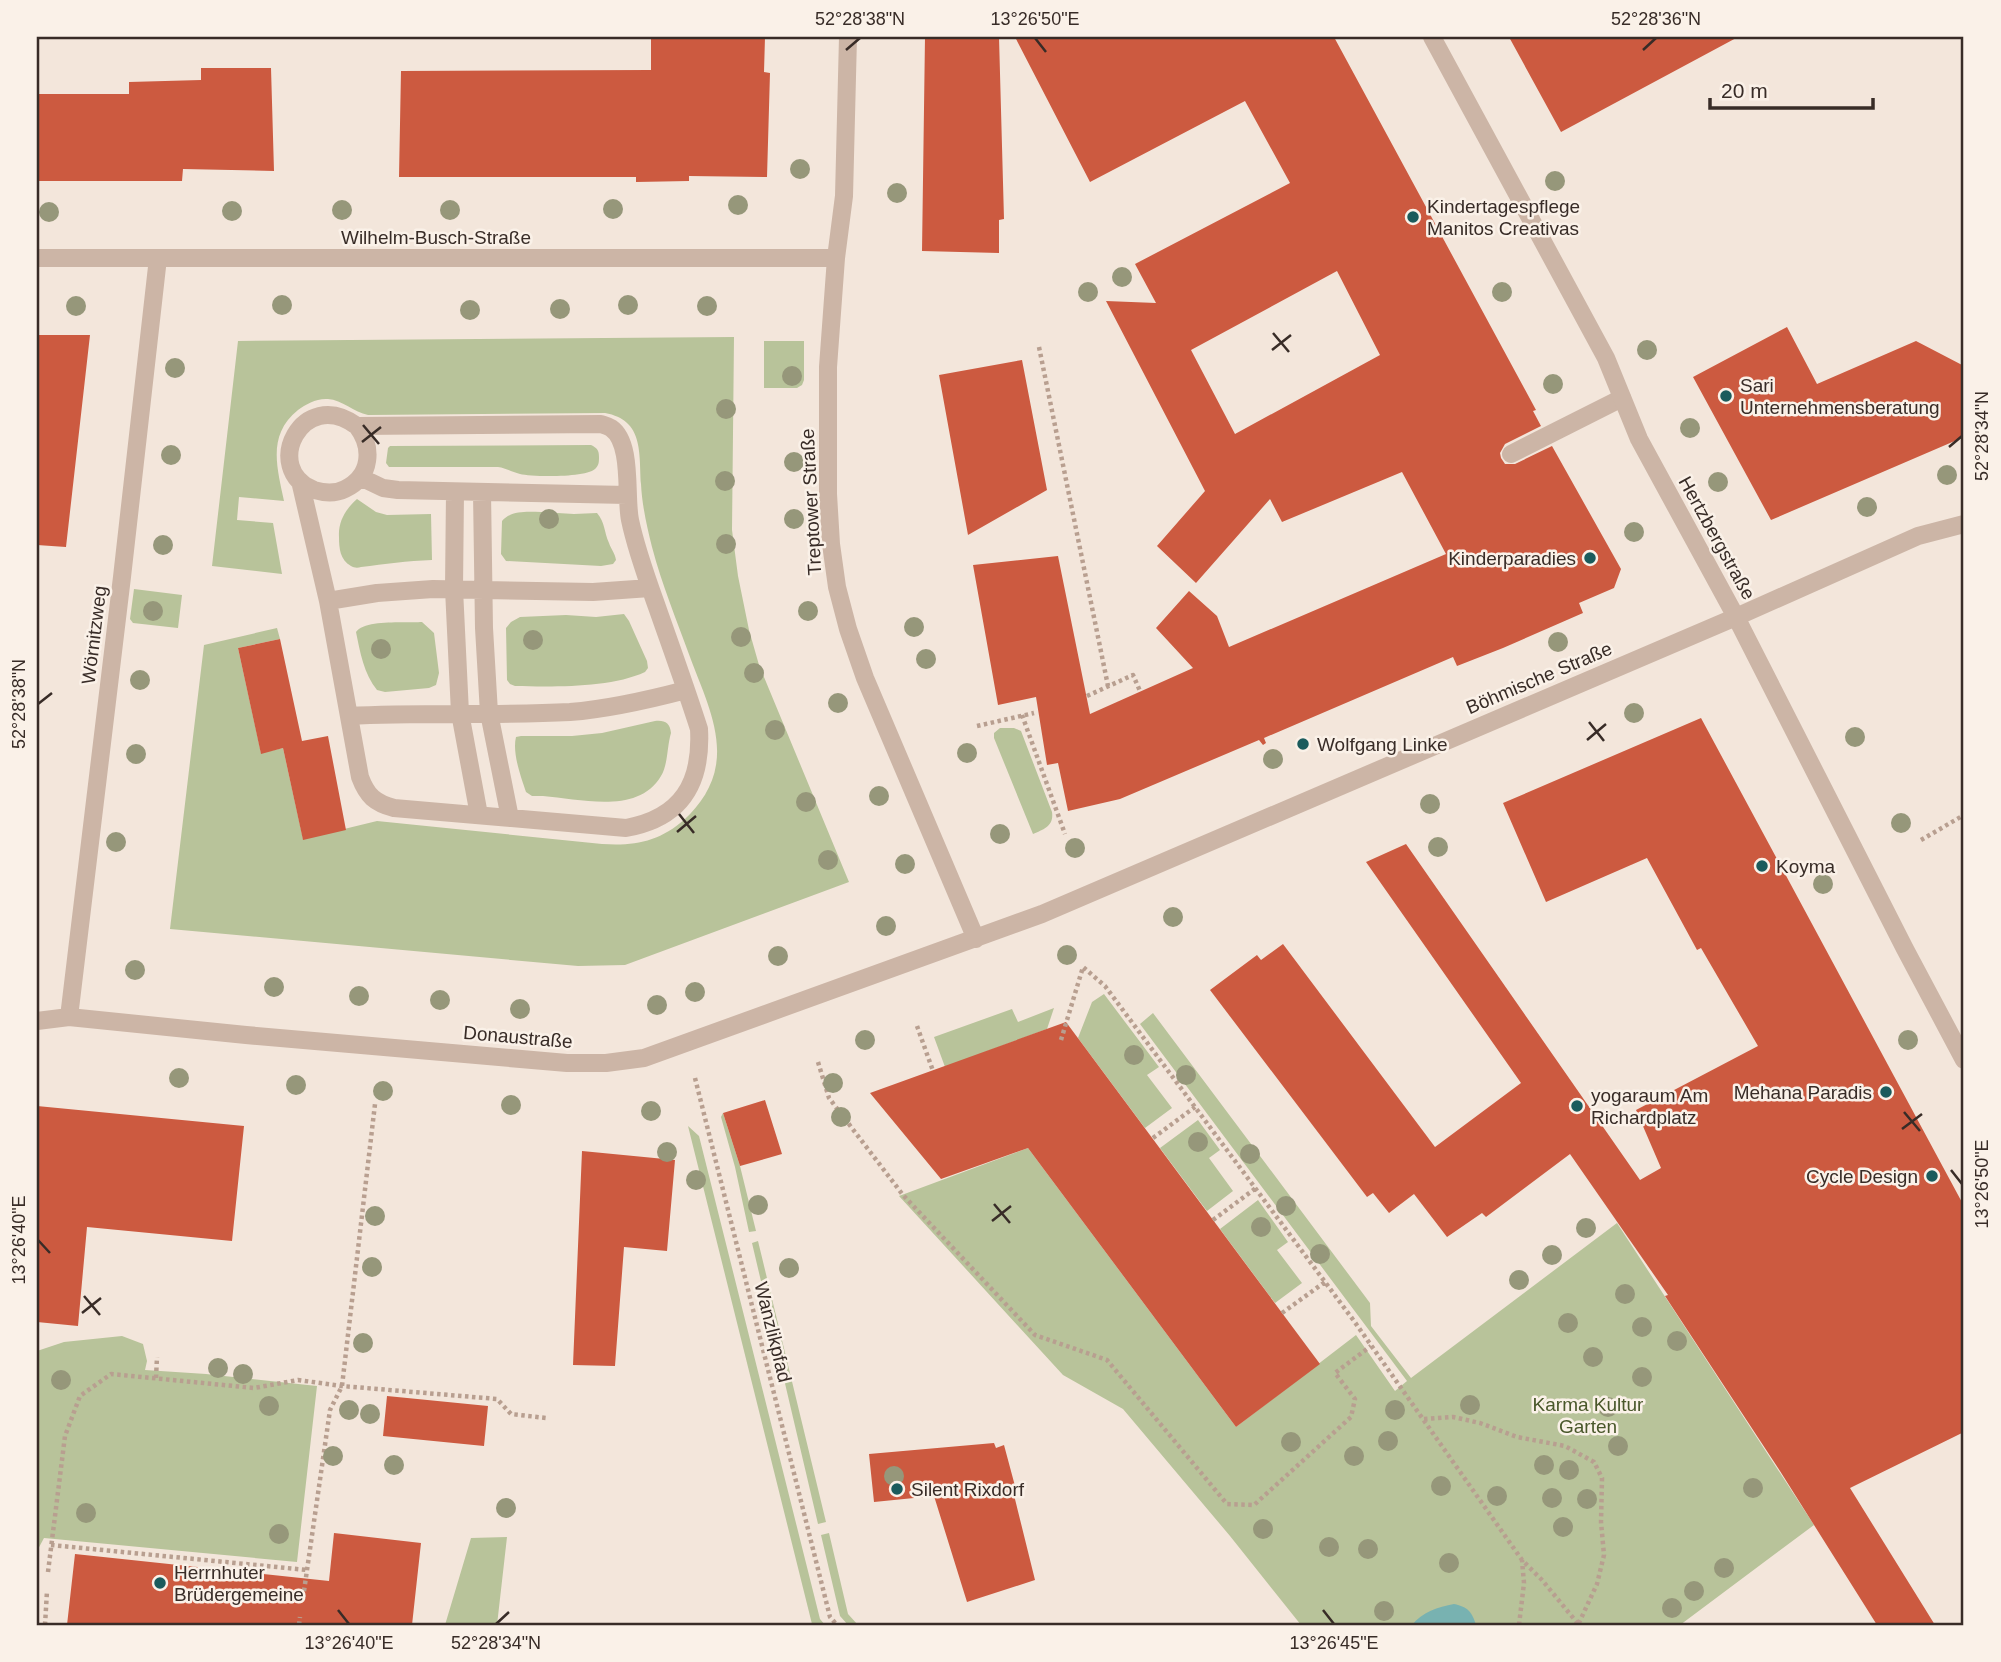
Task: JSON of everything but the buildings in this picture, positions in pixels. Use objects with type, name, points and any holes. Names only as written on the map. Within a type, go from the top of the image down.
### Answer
[{"type":"street","name":"Treptower Straße","points":[[848,37],[845,187],[836,258],[828,367],[828,494],[837,587],[865,678],[976,939]]},
{"type":"street","name":"Hertzbergstraße","points":[[1432,37],[1606,358],[1639,439],[1736,617],[1964,1060]]},
{"type":"street","name":"Wilhelm-Busch-Straße","points":[[37,258],[836,258]]},
{"type":"street","name":"Wörnitzweg","points":[[69,1017],[158,258]]},
{"type":"street","points":[[1511,454],[1622,398]]},
{"type":"street","points":[[326,414],[348,419],[356,425],[367,445],[365,467],[360,477],[342,490],[331,493],[309,488],[293,472],[290,461],[289,450],[297,429],[315,416],[326,414]]},
{"type":"street","points":[[300,481],[328,601],[360,777],[371,798],[379,804],[394,808],[626,828],[645,825],[679,803],[691,786],[698,768],[699,729],[650,588],[630,521],[623,445],[611,428],[601,424],[356,425]]},
{"type":"street","points":[[360,477],[383,488],[398,490],[627,495]]},
{"type":"street","points":[[456,492],[454,589],[460,713],[479,815]]},
{"type":"street","points":[[482,492],[489,713],[510,818]]},
{"type":"street","name":"Böhmische Straße","points":[[976,939],[1042,914],[1736,617],[1918,536],[1964,524]]},
{"type":"street","points":[[328,601],[377,593],[454,589],[593,592],[650,588]]},
{"type":"street","points":[[349,716],[569,712],[602,709],[686,690]]},
{"type":"street","name":"Donaustraße","points":[[37,1021],[69,1017],[567,1063],[606,1063],[644,1058],[976,939]]},
{"type":"path","points":[[1039,347],[1108,686]]},
{"type":"path","points":[[1087,696],[1133,676],[1139,691]]},
{"type":"path","points":[[977,726],[1034,713]]},
{"type":"path","points":[[1022,715],[1065,834]]},
{"type":"path","points":[[1921,840],[1964,815]]},
{"type":"path","points":[[1061,1041],[1083,967],[1105,986],[1325,1282],[1522,1560],[1578,1625],[1597,1584],[1604,1555],[1601,1522],[1602,1478],[1594,1462],[1565,1446],[1517,1437],[1480,1423],[1453,1417],[1424,1419]]},
{"type":"path","points":[[917,1026],[933,1071]]},
{"type":"path","name":"Wanzlikpfad","points":[[688,1042],[696,1084],[830,1616],[837,1625]]},
{"type":"path","points":[[818,1062],[829,1098],[904,1195],[1035,1335],[1107,1360],[1227,1503],[1254,1505],[1351,1417],[1355,1399],[1335,1373],[1371,1346]]},
{"type":"path","points":[[303,1598],[330,1410],[342,1386],[375,1104]]},
{"type":"path","points":[[1153,1138],[1195,1107]]},
{"type":"path","points":[[1213,1220],[1256,1188]]},
{"type":"path","points":[[1282,1313],[1325,1282]]},
{"type":"path","points":[[156,1378],[157,1357]]},
{"type":"path","points":[[48,1572],[65,1436],[80,1396],[111,1374],[254,1388],[298,1380],[497,1399],[511,1414],[546,1418]]},
{"type":"path","points":[[51,1545],[307,1570]]},
{"type":"path","points":[[116,1559],[117,1551]]},
{"type":"path","points":[[1519,1625],[1524,1583],[1522,1560]]},
{"type":"path","points":[[230,1570],[231,1563]]},
{"type":"path","points":[[44,1625],[47,1591]]},
{"type":"path","points":[[299,1625],[300,1617]]},
{"type":"green space","points":[[734,337],[732,530],[749,630],[759,665],[849,882],[625,965],[578,966],[170,929],[204,645],[277,628],[280,639],[238,648],[261,753],[283,748],[303,839],[377,821],[602,844],[636,843],[656,838],[685,819],[705,795],[716,765],[714,724],[656,561],[644,508],[637,439],[627,423],[605,413],[368,415],[333,400],[316,400],[301,408],[288,420],[278,441],[277,464],[284,501],[239,497],[237,520],[273,523],[282,574],[212,566],[238,341]]},
{"type":"green space","points":[[764,341],[804,341],[802,385],[797,388],[764,388]]},
{"type":"green space","points":[[591,445],[599,453],[597,467],[583,474],[572,475],[526,475],[498,467],[389,467],[386,463],[390,446]]},
{"type":"green space","points":[[357,499],[376,512],[387,515],[431,514],[432,560],[357,568],[347,563],[340,549],[340,526],[346,511]]},
{"type":"green space","points":[[515,513],[597,513],[616,560],[613,564],[601,566],[506,561],[501,554],[502,521]]},
{"type":"green space","points":[[134,589],[182,595],[178,628],[133,623],[130,619]]},
{"type":"green space","points":[[624,614],[647,661],[648,668],[645,672],[599,684],[515,686],[507,680],[506,628],[511,622],[520,617],[596,617]]},
{"type":"green space","points":[[422,622],[434,633],[439,673],[436,685],[385,692],[377,690],[366,670],[356,632],[377,623]]},
{"type":"green space","points":[[655,721],[666,723],[671,733],[666,761],[661,776],[651,788],[638,796],[608,802],[532,796],[526,792],[516,757],[516,737],[602,733]]},
{"type":"green space","points":[[1000,728],[1021,731],[1052,812],[1050,824],[1033,834],[994,738],[994,733]]},
{"type":"green space","points":[[1104,994],[1159,1067],[1147,1075],[1172,1108],[1145,1128],[1078,1038],[1092,1002]]},
{"type":"green space","points":[[1054,1008],[1047,1029],[945,1067],[934,1037],[1012,1009],[1018,1022]]},
{"type":"green space","name":"Karma Kultur Garten","points":[[1153,1013],[1370,1303],[1371,1326],[1411,1378],[1617,1223],[1814,1525],[1680,1625],[1301,1625],[1123,1409],[1063,1375],[899,1196],[1028,1148],[1236,1427],[1356,1335],[1395,1391],[1407,1381],[1140,1024]]},
{"type":"green space","points":[[723,1113],[756,1231],[749,1232],[721,1117]]},
{"type":"green space","points":[[1198,1120],[1220,1150],[1209,1158],[1233,1191],[1207,1211],[1160,1148]]},
{"type":"green space","points":[[688,1126],[699,1136],[820,1619],[825,1625],[812,1624]]},
{"type":"green space","points":[[1258,1200],[1288,1242],[1277,1250],[1302,1283],[1275,1303],[1220,1229]]},
{"type":"green space","points":[[758,1241],[826,1522],[818,1524],[752,1243]]},
{"type":"green space","points":[[122,1336],[143,1344],[147,1361],[145,1370],[317,1386],[297,1562],[44,1538],[37,1551],[37,1351],[64,1342]]},
{"type":"green space","points":[[829,1533],[848,1614],[858,1625],[848,1625],[840,1616],[821,1535]]},
{"type":"green space","points":[[507,1537],[497,1625],[445,1625],[471,1538]]},
{"type":"water","points":[[1454,1604],[1469,1611],[1476,1625],[1412,1625],[1431,1611]]},
{"type":"place","name":"Kindertagespflege Manitos Creativas","points":[[1413,217]]},
{"type":"place","name":"Sari Unternehmensberatung","points":[[1726,396]]},
{"type":"place","name":"Kinderparadies","points":[[1590,558]]},
{"type":"place","name":"Wolfgang Linke","points":[[1303,744]]},
{"type":"place","name":"Koyma","points":[[1762,866]]},
{"type":"place","name":"Mehana Paradis","points":[[1886,1092]]},
{"type":"place","name":"yogaraum Am Richardplatz","points":[[1577,1106]]},
{"type":"place","name":"Cycle Design","points":[[1932,1176]]},
{"type":"place","name":"Silent Rixdorf","points":[[897,1489]]},
{"type":"place","name":"Herrnhuter Brüdergemeine","points":[[160,1583]]}]
